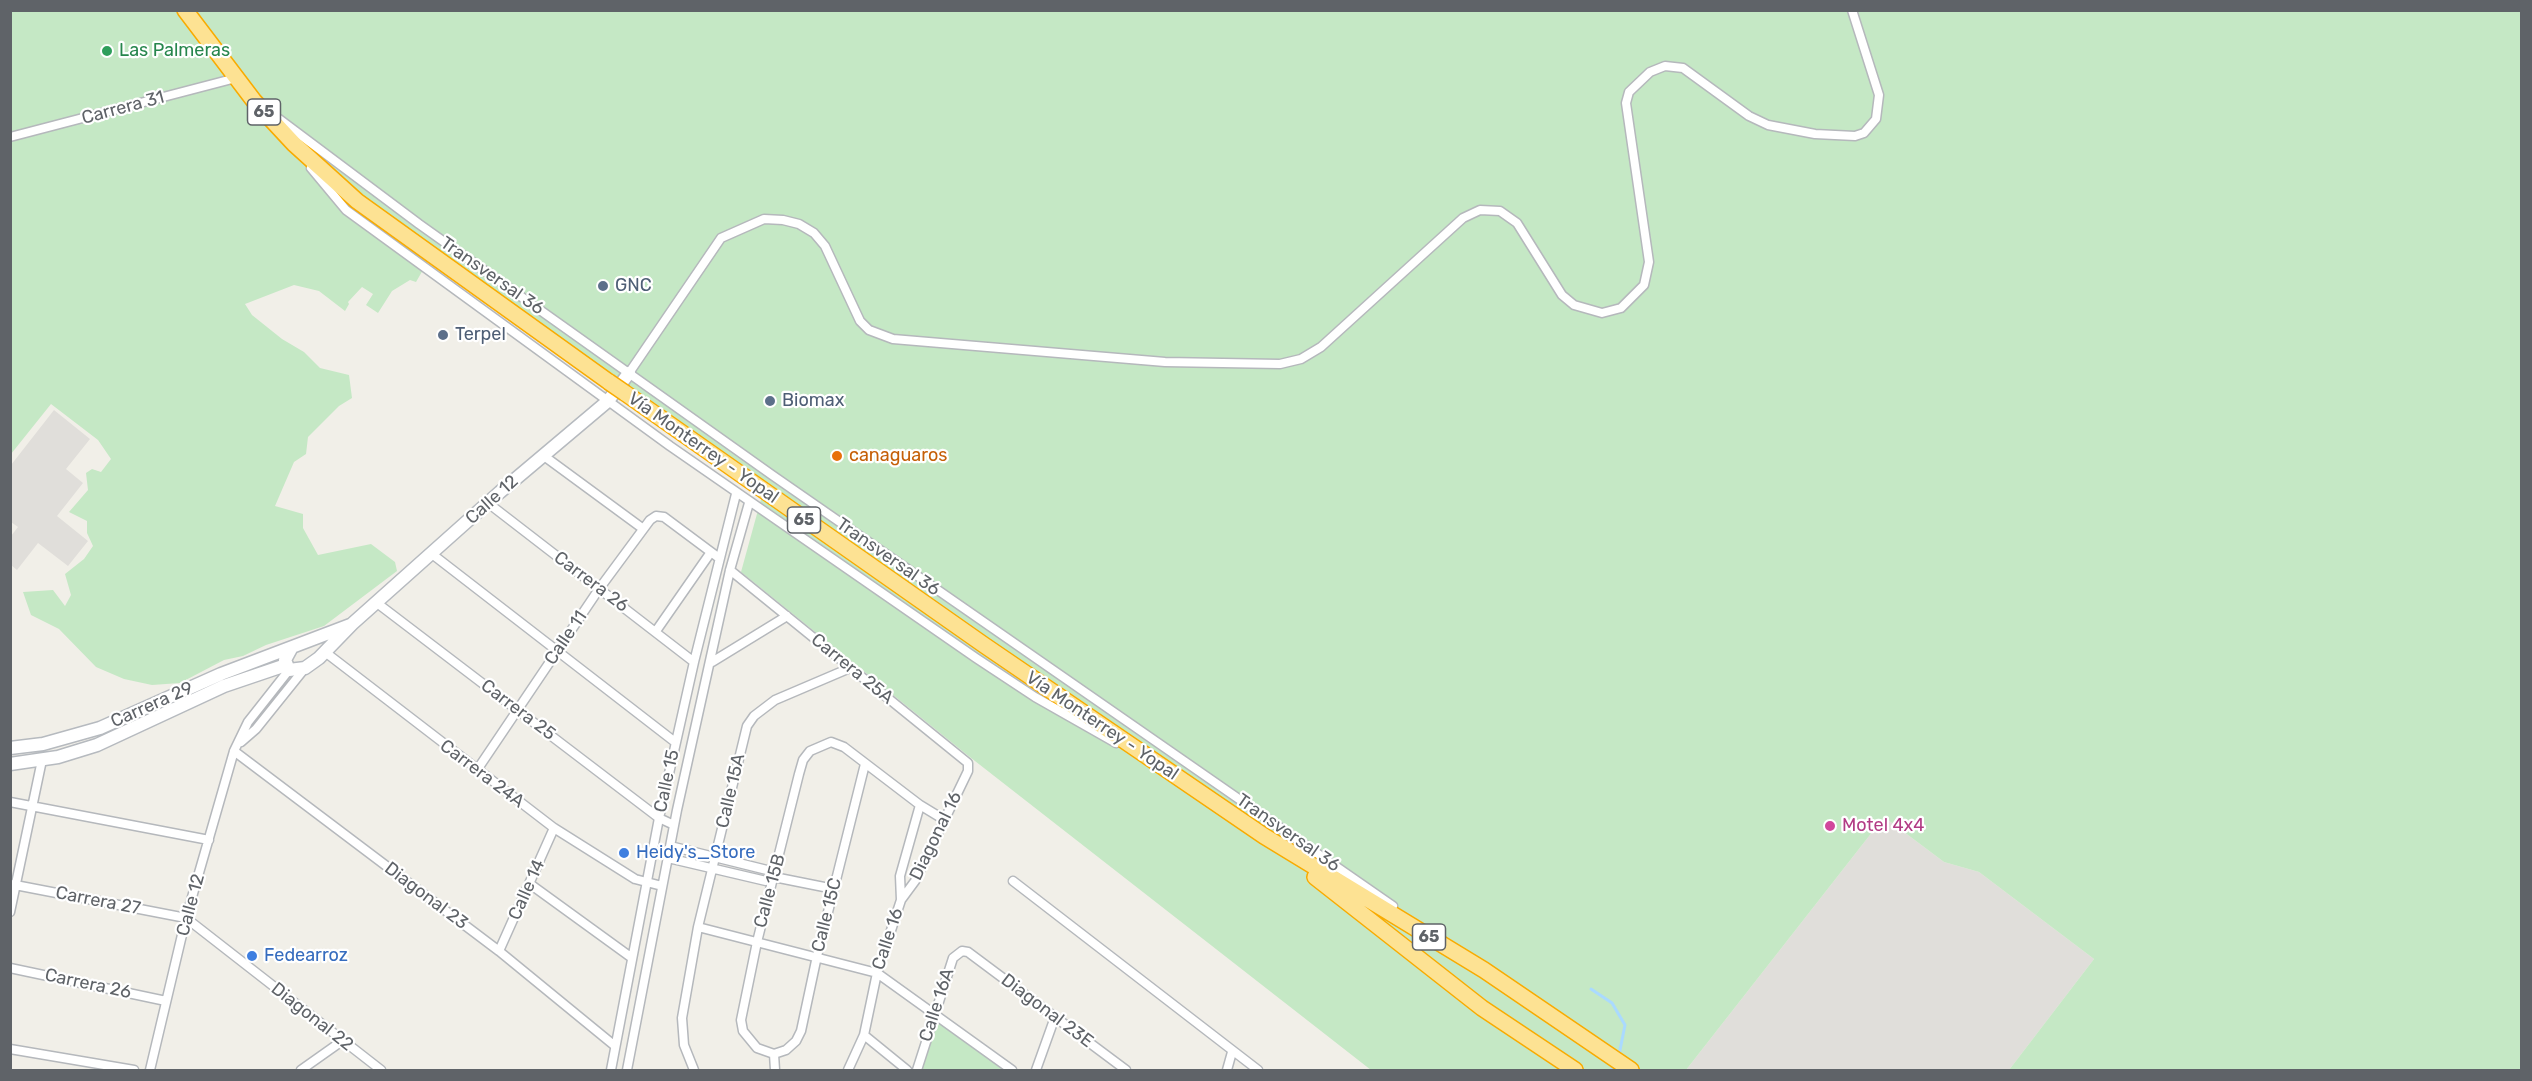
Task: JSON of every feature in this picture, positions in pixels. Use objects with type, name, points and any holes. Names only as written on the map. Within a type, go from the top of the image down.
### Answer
[{"type":"highway","name":"Vía Monterrey - Yopal","points":[[186,10],[240,83],[277,126],[357,201],[974,639],[1264,836],[1484,970],[1631,1071]]},
{"type":"highway","name":"Vía Monterrey - Yopal","points":[[1264,836],[1482,1008],[1573,1069]]},
{"type":"main road","name":"Calle 12","points":[[352,624],[488,503],[608,401],[629,373]]},
{"type":"main road","name":"Carrera 29","points":[[10,748],[43,744],[100,728],[221,674],[352,624]]},
{"type":"main road","points":[[305,668],[325,652],[352,624]]},
{"type":"main road","points":[[288,668],[287,655],[291,649]]},
{"type":"main road","name":"Carrera 29","points":[[10,764],[42,760],[97,745],[224,686],[288,668],[305,668]]},
{"type":"street","points":[[629,373],[721,238],[764,219],[791,222],[814,233],[825,246],[860,321],[869,330],[893,339],[1165,362],[1280,364],[1301,359],[1322,347],[1463,218],[1480,210],[1500,212],[1517,223],[1562,295],[1574,305],[1602,314],[1621,308],[1644,285],[1649,262],[1626,103],[1629,92],[1650,72],[1665,66],[1683,68],[1749,116],[1768,125],[1815,134],[1848,136],[1864,133],[1876,119],[1879,95],[1852,10]]},
{"type":"street","name":"Carrera 31","points":[[10,137],[240,83]]},
{"type":"street","name":"Transversal 36","points":[[240,83],[299,136],[629,373],[965,611],[1484,970]]},
{"type":"street","name":"Transversal 36","points":[[277,126],[346,210],[736,494],[1035,697],[1184,782]]},
{"type":"street","points":[[544,456],[642,528]]},
{"type":"street","name":"Calle 15","points":[[611,1071],[675,742],[736,494]]},
{"type":"street","name":"Calle 15","points":[[627,1071],[674,825],[712,662],[730,570],[749,502]]},
{"type":"street","name":"Carrera 26","points":[[488,503],[694,662]]},
{"type":"street","name":"Calle 11","points":[[477,770],[642,528],[656,516],[663,517],[711,552]]},
{"type":"street","points":[[656,632],[711,552],[719,558]]},
{"type":"street","points":[[432,554],[675,742]]},
{"type":"street","name":"Carrera 25A","points":[[730,570],[964,757],[969,771]]},
{"type":"street","name":"Carrera 25","points":[[377,603],[659,818],[674,825]]},
{"type":"street","points":[[712,662],[787,616]]},
{"type":"street","name":"Carrera 24A","points":[[325,652],[554,828],[647,884]]},
{"type":"street","name":"Calle 12","points":[[150,1071],[186,918],[234,751],[248,722],[288,668]]},
{"type":"street","name":"Calle 12","points":[[240,742],[256,729],[305,668]]},
{"type":"street","name":"Calle 15A","points":[[694,1071],[684,1045],[682,1018],[698,927],[743,740],[754,716],[770,703],[795,689],[850,668]]},
{"type":"street","points":[[689,682],[705,689]]},
{"type":"street","name":"Calle 15B","points":[[774,1054],[757,1048],[743,1031],[741,1020],[757,942],[803,760],[819,745],[831,742],[844,747],[865,764]]},
{"type":"street","name":"Diagonal 23","points":[[234,751],[499,951],[615,1046]]},
{"type":"street","points":[[10,912],[13,884],[42,760]]},
{"type":"street","points":[[865,764],[920,805],[943,819]]},
{"type":"street","name":"Calle 15C","points":[[774,1054],[786,1050],[796,1041],[801,1031],[817,956],[865,764]]},
{"type":"street","name":"Diagonal 16","points":[[901,900],[912,888],[943,819],[969,771]]},
{"type":"street","points":[[10,802],[209,840]]},
{"type":"street","name":"Calle 16","points":[[848,1071],[864,1035],[877,972],[901,900],[900,876],[920,805]]},
{"type":"street","name":"Calle 14","points":[[499,951],[554,828]]},
{"type":"street","points":[[670,846],[767,870],[774,876],[834,889]]},
{"type":"street","points":[[668,858],[766,881],[774,876]]},
{"type":"street","points":[[1013,881],[1258,1071]]},
{"type":"street","name":"Carrera 27","points":[[13,884],[186,918]]},
{"type":"street","points":[[530,884],[632,958]]},
{"type":"street","points":[[647,884],[662,886]]},
{"type":"street","name":"Diagonal 22","points":[[186,918],[381,1071]]},
{"type":"street","points":[[698,927],[877,972],[1012,1071]]},
{"type":"street","name":"Calle 16A","points":[[916,1071],[952,957],[956,953],[968,952]]},
{"type":"street","name":"Diagonal 23E","points":[[968,952],[1126,1071]]},
{"type":"street","name":"Carrera 26","points":[[10,968],[166,1001]]},
{"type":"street","points":[[1036,1071],[1055,1017]]},
{"type":"street","points":[[864,1035],[907,1071]]},
{"type":"street","points":[[301,1071],[342,1041]]},
{"type":"street","points":[[10,1049],[134,1071]]},
{"type":"street","points":[[1227,1071],[1232,1052]]},
{"type":"street","points":[[774,1054],[775,1071]]},
{"type":"shaded area","points":[[54,410],[90,439],[66,469],[83,483],[57,516],[88,541],[68,566],[38,543],[17,570],[11,565],[11,536],[18,527],[11,522],[11,465]]},
{"type":"shaded area","points":[[1884,817],[1944,862],[1979,872],[2094,959],[2009,1070],[1686,1070]]},
{"type":"green space","points":[[11,11],[2521,11],[2521,1070],[2009,1070],[2094,959],[1979,872],[1944,862],[1884,817],[1686,1070],[1371,1070],[966,754],[741,572],[763,492],[431,256],[416,282],[410,280],[392,291],[378,313],[366,305],[373,294],[362,287],[348,302],[345,311],[319,291],[294,285],[245,304],[252,315],[282,339],[304,352],[320,368],[349,375],[352,398],[339,406],[308,437],[306,454],[294,462],[275,506],[303,514],[303,528],[318,555],[371,544],[395,562],[397,571],[324,626],[266,645],[243,656],[224,660],[180,683],[152,685],[124,679],[96,667],[59,629],[31,615],[23,592],[53,590],[65,606],[71,595],[65,574],[84,559],[93,546],[87,533],[87,521],[69,512],[88,490],[86,473],[92,469],[101,472],[111,459],[98,440],[51,404],[11,454]]},
{"type":"green space","points":[[937,1019],[1005,1070],[920,1070]]},
{"type":"waterway","points":[[1591,989],[1612,1003],[1625,1025],[1619,1055]]},
{"type":"waterway","points":[[1611,1070],[1615,1064]]},
{"type":"place","name":"Las Palmeras","points":[[107,51]]},
{"type":"place","name":"GNC","points":[[603,286]]},
{"type":"place","name":"Terpel","points":[[443,335]]},
{"type":"place","name":"Biomax","points":[[770,401]]},
{"type":"place","name":"canaguaros","points":[[837,456]]},
{"type":"place","name":"Motel 4x4","points":[[1830,826]]},
{"type":"place","name":"Heidy's_Store","points":[[624,853]]},
{"type":"place","name":"Fedearroz","points":[[252,956]]}]
